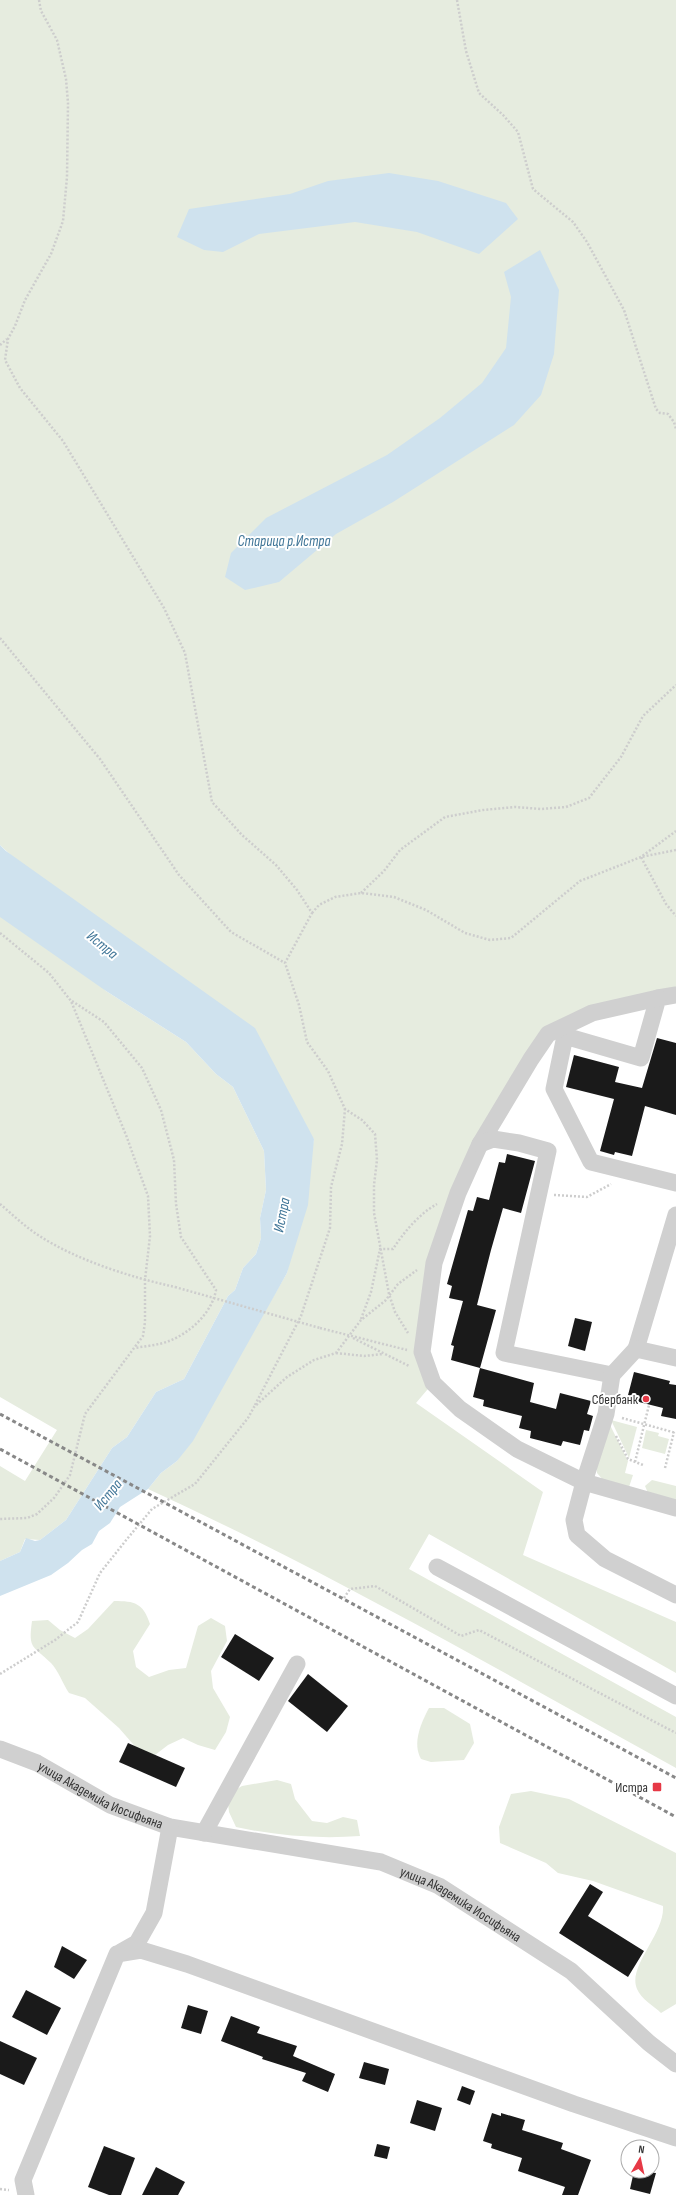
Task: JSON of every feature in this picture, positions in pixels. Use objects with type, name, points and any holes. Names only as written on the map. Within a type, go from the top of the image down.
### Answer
[{"type":"street","points":[[676,996],[658,998],[592,1013],[548,1034],[531,1058],[480,1144],[458,1193],[434,1263],[422,1352],[433,1383],[460,1409],[517,1449],[584,1482],[676,1508]]},
{"type":"street","points":[[548,1034],[565,1036],[641,1058],[658,998]]},
{"type":"street","points":[[565,1036],[554,1089],[591,1162],[676,1183]]},
{"type":"street","points":[[480,1144],[493,1139],[519,1143],[548,1151],[504,1353],[612,1375]]},
{"type":"street","points":[[676,1215],[636,1349],[612,1375],[606,1414],[584,1482],[574,1520],[577,1535],[605,1558],[676,1595]]},
{"type":"street","points":[[636,1349],[675,1354]]},
{"type":"street","points":[[437,1567],[676,1696]]},
{"type":"street","points":[[204,1833],[297,1664]]},
{"type":"street","name":"улица Академика Иосифьяна","points":[[0,1749],[37,1763],[110,1805],[170,1827],[381,1862],[439,1886],[571,1971],[649,2043],[676,2064]]},
{"type":"street","points":[[24,2187],[116,1954],[137,1943],[154,1913],[170,1827]]},
{"type":"street","points":[[116,1954],[141,1950],[187,1964],[574,2104],[676,2138]]},
{"type":"path","points":[[39,0],[41,11],[57,40],[66,79],[68,103],[67,170],[63,221],[51,254],[25,300],[15,326],[8,339],[5,360],[20,388],[62,441],[164,608],[185,653],[212,802],[242,835],[276,865],[297,890],[312,913]]},
{"type":"path","points":[[457,0],[466,51],[479,93],[518,132],[533,189],[574,222],[587,242],[624,310],[656,409],[660,413],[668,414],[674,422],[676,429]]},
{"type":"path","points":[[0,345],[8,339]]},
{"type":"path","points":[[0,638],[100,759],[179,875],[231,932],[285,963],[299,1005],[307,1042],[328,1071],[344,1109],[342,1144],[331,1187],[330,1228],[301,1316],[248,1418],[195,1484],[152,1510],[127,1539],[100,1573],[78,1622],[55,1640],[0,1674]]},
{"type":"path","points":[[361,893],[384,871],[400,850],[445,817],[483,810],[514,807],[541,809],[566,807],[589,798],[605,780],[621,757],[643,716],[676,685]]},
{"type":"path","points":[[641,858],[676,831]]},
{"type":"path","points":[[285,963],[312,913],[319,905],[335,897],[361,893],[394,898],[426,910],[465,933],[490,940],[511,938],[580,881],[641,858],[676,850]]},
{"type":"path","points":[[641,858],[666,904],[676,916]]},
{"type":"path","points":[[0,933],[49,973],[71,1001],[126,1135],[148,1196],[150,1236],[145,1280],[145,1322],[143,1336],[110,1378],[85,1414],[70,1475],[54,1498],[37,1514],[21,1519],[0,1519]]},
{"type":"path","points":[[71,1001],[104,1022],[142,1068],[161,1110],[174,1160],[176,1204],[181,1237],[216,1290],[207,1313],[182,1333],[169,1341],[135,1348]]},
{"type":"path","points":[[344,1109],[362,1120],[375,1134],[377,1160],[374,1184],[374,1213],[389,1294],[395,1312],[414,1343],[422,1352]]},
{"type":"path","points":[[570,1197],[586,1197],[633,1172]]},
{"type":"path","points":[[380,1250],[393,1248],[399,1239],[426,1210],[458,1193]]},
{"type":"path","points":[[0,1204],[38,1235],[89,1260],[145,1280],[349,1336],[422,1352]]},
{"type":"path","points":[[361,1320],[371,1292],[380,1250]]},
{"type":"path","points":[[336,1353],[361,1320],[385,1301],[398,1284],[413,1272],[434,1263]]},
{"type":"path","points":[[349,1336],[412,1368]]},
{"type":"path","points":[[254,1407],[287,1377],[314,1360],[336,1353],[364,1356],[384,1354]]},
{"type":"path","points":[[635,1462],[649,1405]]},
{"type":"path","points":[[606,1414],[675,1433],[665,1468]]},
{"type":"path","points":[[606,1414],[628,1459],[643,1465]]},
{"type":"path","points":[[344,1598],[350,1589],[375,1586],[461,1636],[479,1630],[676,1733]]},
{"type":"shaded area","points":[[0,0],[676,0],[676,995],[548,1034],[458,1193],[422,1352],[433,1383],[416,1403],[543,1492],[523,1555],[676,1622],[676,1673],[429,1534],[409,1569],[676,1717],[676,1768],[349,1588],[216,1521],[148,1489],[161,1473],[177,1461],[287,1273],[314,1139],[0,845]]},
{"type":"shaded area","points":[[0,893],[106,991],[186,1042],[216,1074],[233,1087],[264,1151],[266,1190],[260,1218],[261,1238],[256,1254],[243,1268],[235,1290],[228,1296],[184,1379],[156,1392],[127,1437],[112,1448],[66,1520],[40,1540],[25,1539],[20,1552],[0,1561],[0,1466],[25,1481],[57,1430],[0,1397]]},
{"type":"shaded area","points":[[611,1420],[637,1427],[629,1458]]},
{"type":"shaded area","points":[[609,1423],[628,1461],[625,1473],[633,1475],[629,1487],[604,1481],[597,1473],[596,1461]]},
{"type":"shaded area","points":[[646,1430],[659,1433],[658,1436],[669,1439],[665,1454],[642,1448]]},
{"type":"shaded area","points":[[652,1480],[676,1486],[676,1500],[648,1493],[645,1486]]},
{"type":"shaded area","points":[[114,1601],[133,1603],[141,1607],[147,1617],[150,1624],[133,1651],[136,1667],[149,1677],[169,1670],[186,1668],[198,1626],[211,1618],[225,1626],[227,1641],[211,1671],[213,1688],[230,1717],[226,1732],[215,1750],[198,1745],[183,1738],[168,1745],[155,1755],[139,1751],[119,1728],[85,1698],[69,1693],[54,1666],[33,1646],[31,1637],[32,1621],[48,1620],[60,1630],[75,1638],[88,1629]]},
{"type":"shaded area","points":[[429,1708],[444,1708],[470,1724],[474,1743],[464,1760],[431,1762],[421,1759],[418,1753],[417,1740],[423,1720]]},
{"type":"shaded area","points":[[277,1780],[291,1784],[295,1799],[312,1821],[327,1823],[343,1817],[357,1820],[360,1836],[298,1836],[267,1833],[236,1827],[229,1812],[227,1795],[242,1786]]},
{"type":"shaded area","points":[[531,1791],[569,1799],[676,1853],[676,2004],[661,2013],[641,1996],[637,1989],[635,1980],[641,1960],[658,1928],[662,1917],[663,1906],[593,1881],[558,1873],[546,1863],[500,1843],[499,1827],[511,1794]]},
{"type":"water","points":[[389,173],[438,181],[506,203],[518,219],[479,254],[417,232],[355,222],[259,234],[223,252],[204,250],[177,237],[189,209],[290,194],[328,181]]},
{"type":"water","name":"Старица р.Истра","points":[[540,250],[559,290],[554,354],[541,395],[514,425],[393,502],[336,534],[279,582],[245,590],[225,577],[231,553],[266,518],[387,455],[440,418],[482,383],[506,348],[511,297],[504,272]]},
{"type":"water","points":[[0,845],[6,851],[255,1028],[314,1139],[308,1205],[287,1273],[193,1441],[177,1461],[161,1473],[148,1489],[120,1507],[110,1523],[99,1531],[92,1544],[82,1550],[68,1563],[51,1575],[0,1596],[0,1561],[20,1552],[26,1538],[35,1541],[40,1540],[66,1520],[112,1448],[127,1437],[156,1392],[184,1379],[228,1296],[235,1290],[243,1268],[256,1254],[261,1238],[260,1218],[266,1190],[264,1151],[233,1087],[216,1074],[186,1042],[106,991],[0,917]]},
{"type":"building","points":[[657,1038],[676,1043],[676,1115],[645,1106],[632,1156],[615,1152],[614,1155],[600,1151],[614,1099],[566,1087],[574,1055],[619,1067],[615,1082],[642,1088]]},
{"type":"building","points":[[507,1154],[535,1161],[521,1213],[503,1208],[491,1250],[477,1305],[496,1310],[480,1368],[451,1360],[454,1346],[451,1345],[463,1301],[449,1298],[452,1286],[447,1284],[468,1210],[473,1211],[477,1197],[489,1200],[499,1162],[505,1163]]},
{"type":"building","points":[[575,1318],[592,1322],[585,1351],[568,1346]]},
{"type":"building","points":[[480,1368],[534,1383],[530,1402],[556,1409],[560,1393],[591,1401],[587,1414],[593,1416],[589,1431],[584,1430],[580,1445],[563,1441],[561,1446],[530,1438],[531,1431],[519,1428],[522,1416],[483,1406],[484,1400],[473,1397]]},
{"type":"building","points":[[634,1372],[670,1381],[669,1384],[676,1385],[676,1419],[661,1416],[663,1408],[627,1399]]},
{"type":"building","points":[[235,1634],[274,1658],[259,1681],[221,1657]]},
{"type":"building","points":[[308,1674],[348,1706],[327,1732],[288,1701]]},
{"type":"building","points":[[128,1743],[185,1768],[176,1787],[119,1762]]},
{"type":"building","points":[[590,1884],[603,1892],[588,1916],[644,1951],[628,1977],[559,1933]]},
{"type":"building","points":[[62,1946],[87,1960],[74,1979],[54,1967]]},
{"type":"building","points":[[26,1990],[61,2008],[47,2035],[12,2017]]},
{"type":"building","points":[[188,2005],[208,2011],[201,2034],[181,2028]]},
{"type":"building","points":[[231,2016],[260,2027],[257,2033],[297,2046],[293,2056],[335,2074],[328,2092],[302,2081],[306,2073],[262,2059],[263,2057],[221,2041]]},
{"type":"building","points":[[0,2041],[37,2058],[24,2085],[0,2074]]},
{"type":"building","points":[[364,2062],[389,2069],[385,2085],[359,2078]]},
{"type":"building","points":[[462,2086],[475,2091],[470,2105],[457,2100]]},
{"type":"building","points":[[417,2100],[442,2108],[435,2131],[410,2123]]},
{"type":"building","points":[[492,2113],[501,2116],[501,2113],[525,2120],[522,2130],[563,2143],[561,2149],[591,2160],[578,2195],[562,2195],[565,2187],[518,2171],[522,2158],[491,2148],[492,2144],[483,2141]]},
{"type":"building","points":[[377,2144],[390,2147],[387,2159],[374,2156]]},
{"type":"building","points":[[104,2146],[135,2158],[121,2195],[109,2195],[88,2187]]},
{"type":"building","points":[[156,2167],[185,2182],[178,2195],[142,2195]]},
{"type":"building","points":[[632,2179],[654,2179],[650,2194],[630,2189]]},
{"type":"railway","points":[[0,1414],[676,1778]]},
{"type":"railway","points":[[0,1449],[676,1817]]},
{"type":"place","name":"Сбербанк","points":[[646,1399]]},
{"type":"place","name":"Истра","points":[[657,1787]]}]
